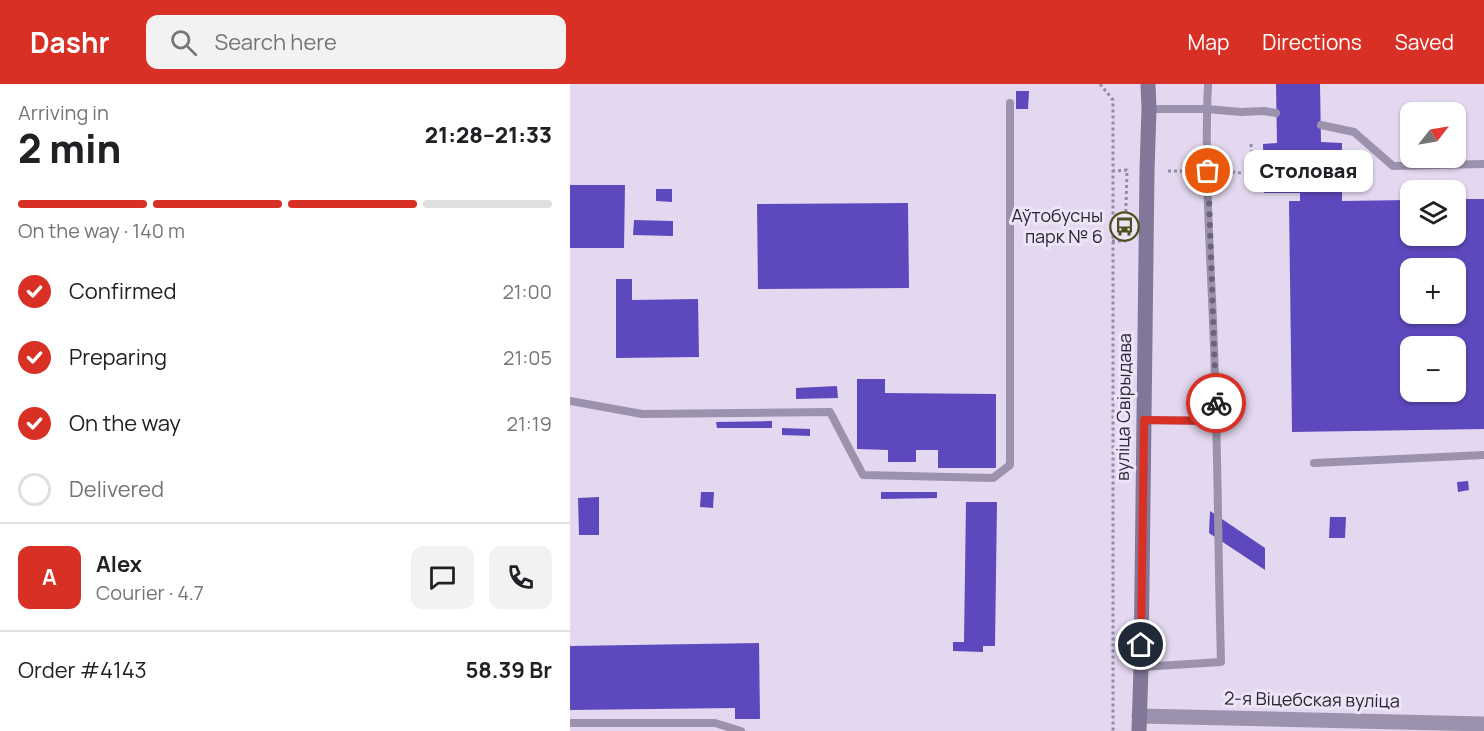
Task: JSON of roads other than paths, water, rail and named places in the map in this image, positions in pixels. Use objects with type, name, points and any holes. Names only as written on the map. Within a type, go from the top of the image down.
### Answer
[{"type":"main road","name":"вуліца Свірыдава","points":[[1139,723],[1148,84]]},
{"type":"street","name":"2-я Віцебская вуліца","points":[[1139,723],[1484,723]]},
{"type":"lane","points":[[1141,667],[1221,662],[1217,421],[1208,171],[1208,84]]},
{"type":"lane","points":[[570,401],[642,414],[830,412],[863,476],[993,478],[1010,465],[1010,103]]},
{"type":"lane","points":[[1149,109],[1276,112]]},
{"type":"lane","points":[[1321,125],[1354,132],[1393,166],[1484,164]]},
{"type":"lane","points":[[1144,420],[1217,421]]},
{"type":"lane","points":[[1314,463],[1484,455]]},
{"type":"lane","points":[[570,723],[715,723],[741,731]]},
{"type":"place","name":"Столовая","points":[[1208,171]]},
{"type":"place","name":"Аўтобусны парк № 6","points":[[1124,226]]}]
